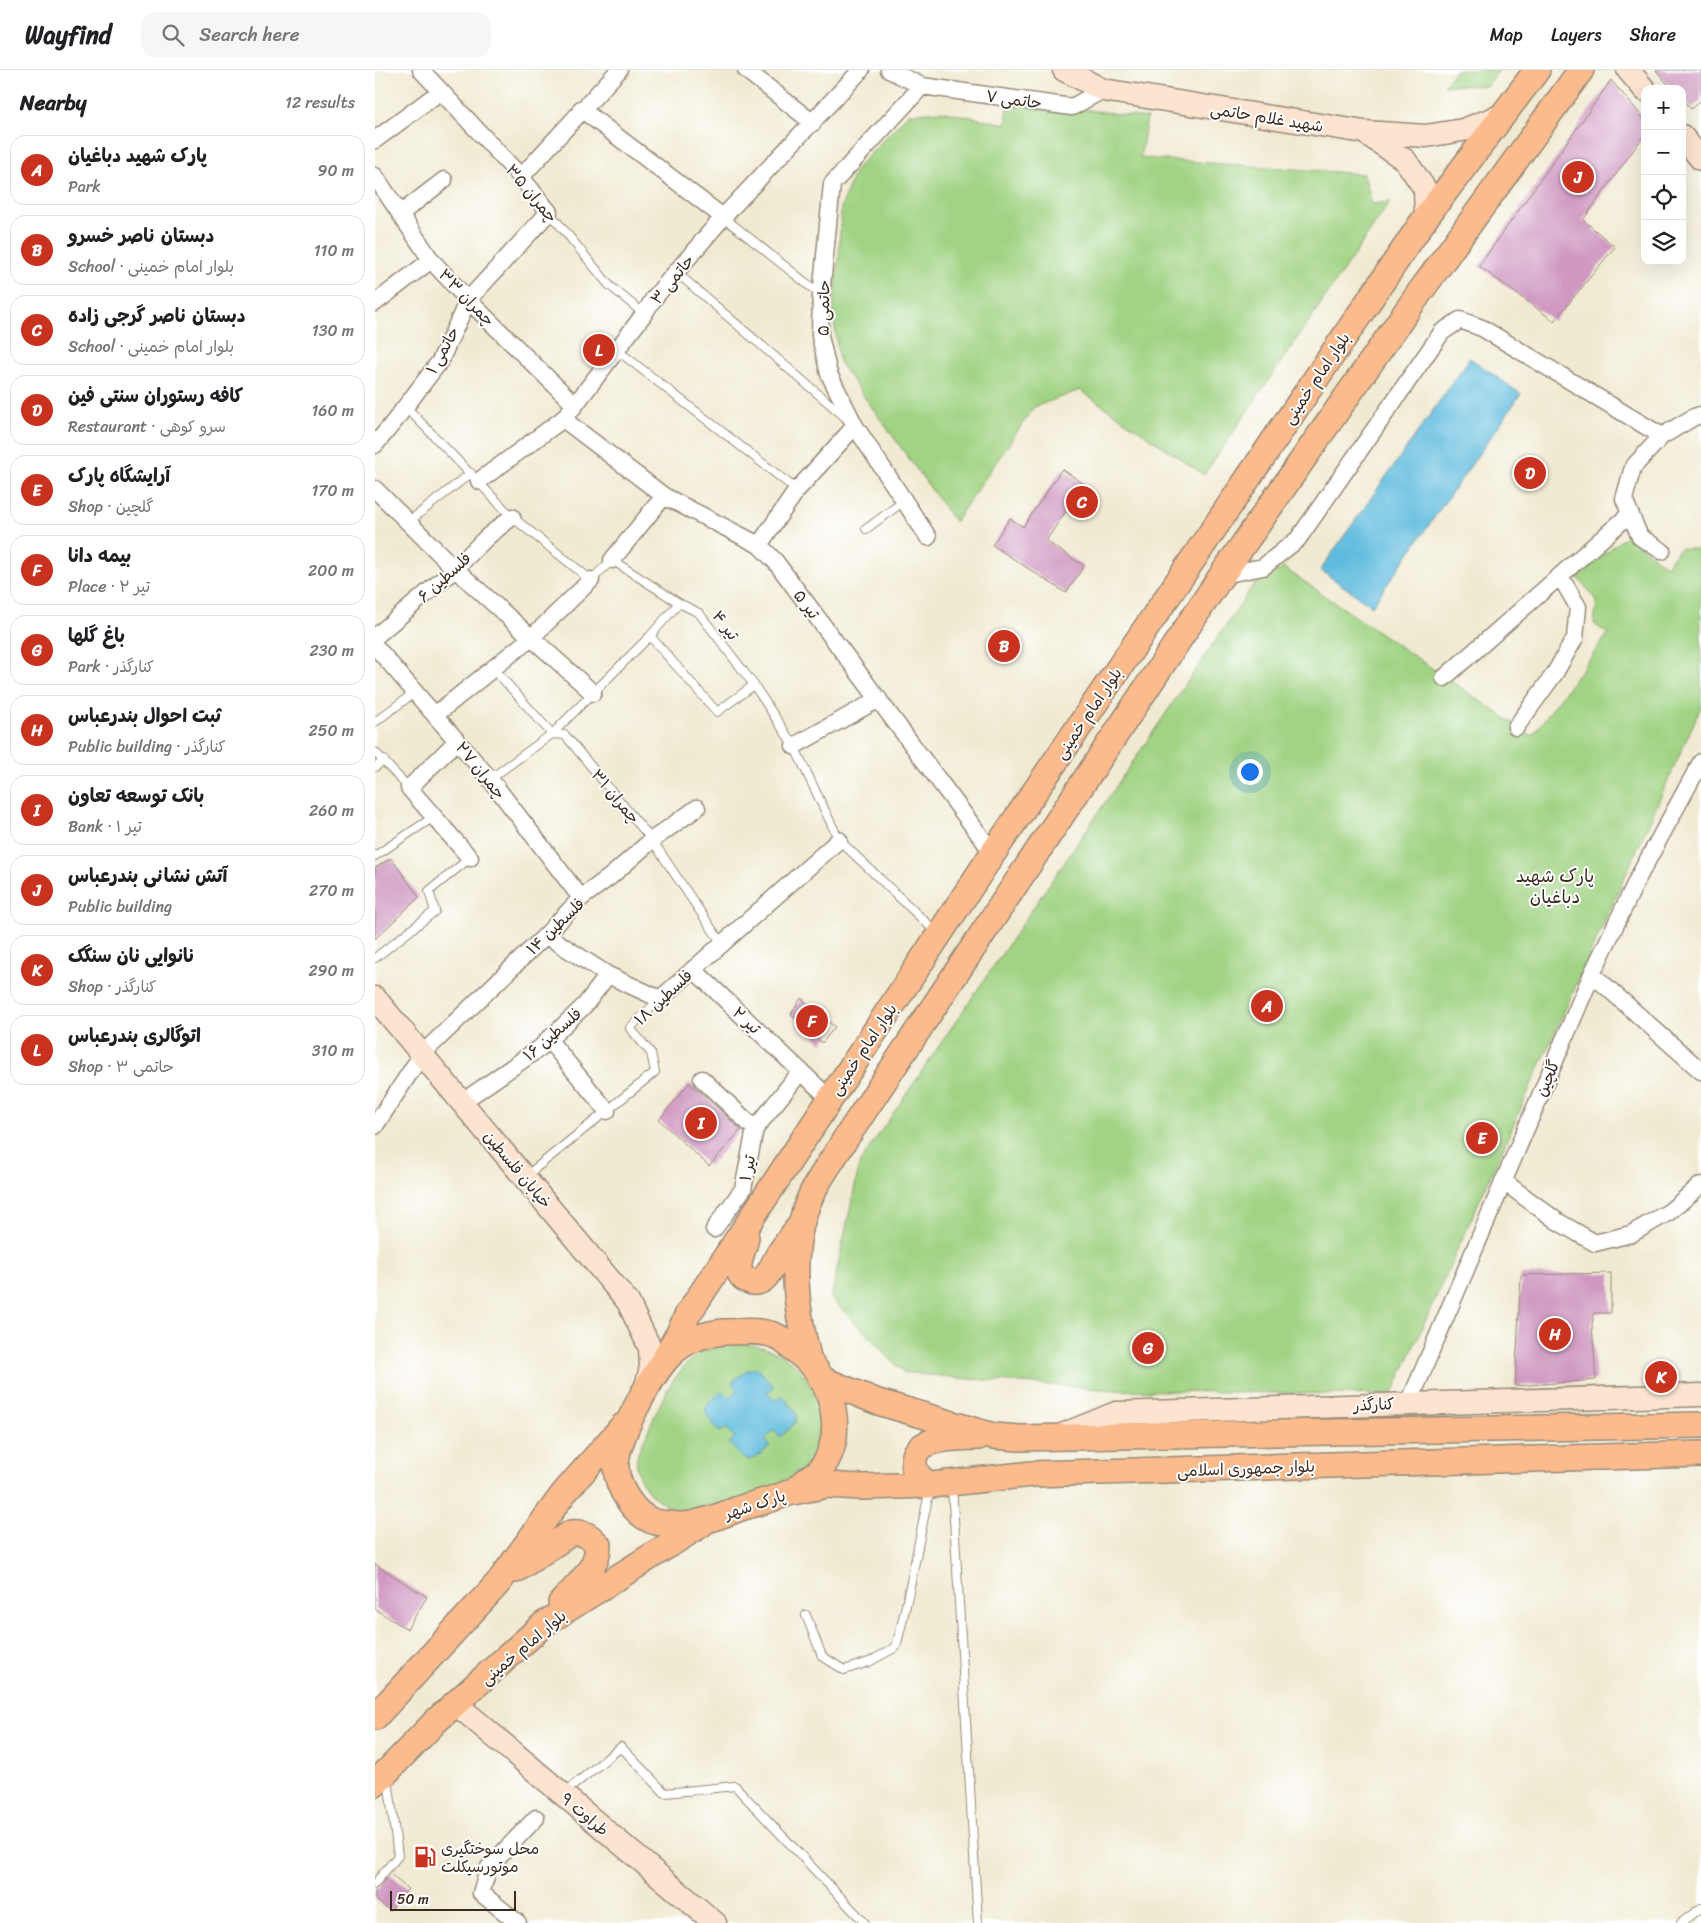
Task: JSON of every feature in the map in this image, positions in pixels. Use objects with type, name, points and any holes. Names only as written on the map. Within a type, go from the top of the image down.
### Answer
[{"type":"main road","name":"بلوار امام خمینی","points":[[654,1358],[688,1314],[993,853],[1426,217],[1537,70]]},
{"type":"main road","points":[[815,1370],[802,1334],[796,1290],[795,1262],[802,1223],[812,1193],[844,1140],[1222,575],[1414,300],[1581,70]]},
{"type":"main road","points":[[747,1224],[745,1247],[739,1270],[743,1278],[749,1282],[757,1282],[764,1279],[770,1273],[779,1254],[802,1223]]},
{"type":"main road","name":"پارک شهر","points":[[761,1332],[776,1336],[815,1370],[827,1386],[833,1405],[834,1421],[831,1448],[820,1470],[793,1492],[682,1525],[656,1522],[645,1517],[628,1500],[620,1483],[616,1467],[618,1452],[630,1419],[644,1392],[654,1358],[673,1352],[688,1342],[706,1334],[761,1332]]},
{"type":"main road","name":"بلوار جمهوری اسلامی","points":[[815,1370],[866,1398],[993,1436],[1019,1438],[1053,1439],[1701,1425]]},
{"type":"main road","points":[[375,1717],[499,1582],[564,1493],[630,1419]]},
{"type":"main road","points":[[942,1484],[925,1482],[914,1465],[916,1454],[925,1443],[936,1440],[993,1436]]},
{"type":"main road","name":"بلوار جمهوری اسلامی","points":[[793,1492],[827,1485],[861,1487],[942,1484],[1032,1474],[1701,1454]]},
{"type":"main road","name":"بلوار امام خمینی","points":[[381,1777],[437,1720],[544,1624],[714,1517]]},
{"type":"main road","points":[[499,1582],[571,1533],[581,1532],[590,1536],[599,1545],[598,1556],[593,1566],[544,1624]]},
{"type":"street","name":"چمران ۳۵","points":[[421,70],[521,177],[549,212]]},
{"type":"street","points":[[521,177],[581,109],[619,70]]},
{"type":"street","points":[[746,70],[813,123]]},
{"type":"street","name":"حاتمی ۳","points":[[475,477],[563,419],[617,350],[654,298],[676,272],[723,217],[861,70]]},
{"type":"street","points":[[889,70],[922,86]]},
{"type":"street","name":"شهید غلام حاتمی","points":[[1064,70],[1103,90],[1364,132],[1405,160],[1425,189],[1426,217]]},
{"type":"street","points":[[1628,70],[1641,85]]},
{"type":"street","name":"حاتمی ۷","points":[[922,86],[1072,106],[1103,90]]},
{"type":"street","name":"حاتمی ۵","points":[[922,86],[832,184],[821,296],[820,336],[829,374],[855,426],[928,537]]},
{"type":"street","points":[[375,140],[441,91]]},
{"type":"street","points":[[581,109],[723,217]]},
{"type":"street","points":[[1364,132],[1426,136],[1463,130],[1503,115]]},
{"type":"street","points":[[1686,141],[1701,159]]},
{"type":"street","name":"چمران ۳۳","points":[[375,176],[431,260],[468,300],[575,405]]},
{"type":"street","points":[[400,214],[445,180]]},
{"type":"street","name":"حاتمی ۱","points":[[375,445],[440,361],[468,300],[549,212]]},
{"type":"street","points":[[376,300],[431,260]]},
{"type":"street","points":[[1222,575],[1263,567],[1299,539],[1442,332],[1460,320],[1482,328],[1661,436]]},
{"type":"street","points":[[1662,551],[1641,537],[1623,498],[1633,468],[1661,436],[1701,415]]},
{"type":"street","name":"تیر ۵","points":[[563,419],[663,496],[759,545],[775,561],[993,853]]},
{"type":"street","points":[[759,545],[797,490],[855,426]]},
{"type":"street","points":[[375,489],[455,569],[593,693]]},
{"type":"street","points":[[612,560],[663,496]]},
{"type":"street","points":[[1444,678],[1630,514]]},
{"type":"street","name":"فلسطین ۶","points":[[375,637],[455,569],[487,536],[512,517]]},
{"type":"street","points":[[1516,727],[1555,673],[1575,638],[1578,606],[1559,576]]},
{"type":"street","points":[[435,715],[532,637],[591,580]]},
{"type":"street","name":"چمران ۲۷","points":[[375,646],[490,779],[581,898]]},
{"type":"street","points":[[794,746],[879,699]]},
{"type":"street","points":[[457,741],[409,788],[470,858]]},
{"type":"street","name":"گلچین","points":[[1409,1403],[1592,974],[1639,876],[1701,762]]},
{"type":"street","name":"فلسطین ۱۴","points":[[375,1126],[422,1054],[546,935],[581,898],[611,876],[652,840],[697,808]]},
{"type":"street","name":"فلسطین ۱۸","points":[[660,999],[839,840]]},
{"type":"street","points":[[546,935],[608,975],[660,999]]},
{"type":"street","name":"تیر ۲","points":[[693,969],[830,1099]]},
{"type":"street","points":[[1592,974],[1701,1071]]},
{"type":"street","name":"فلسطین ۱۶","points":[[461,1102],[540,1048],[585,1005],[608,975]]},
{"type":"street","name":"خیابان فلسطین","points":[[375,998],[627,1300],[654,1358]]},
{"type":"street","points":[[548,1039],[607,1111]]},
{"type":"street","name":"تیر ۱","points":[[714,1228],[743,1189],[755,1129],[801,1071]]},
{"type":"street","points":[[702,1079],[755,1129]]},
{"type":"street","points":[[1503,1181],[1557,1221],[1595,1242],[1631,1234],[1669,1212],[1701,1185]]},
{"type":"street","name":"کنارگذر","points":[[1053,1439],[1116,1413],[1701,1395]]},
{"type":"street","name":"طراوت ۹","points":[[456,1704],[715,1923]]},
{"type":"street","points":[[518,1923],[481,1894],[489,1867],[537,1818]]},
{"type":"lane","name":"چمران ۳۵","points":[[549,212],[609,285],[644,314]]},
{"type":"lane","points":[[723,217],[821,296]]},
{"type":"lane","points":[[676,272],[817,391],[855,426]]},
{"type":"lane","points":[[617,350],[797,490]]},
{"type":"lane","points":[[406,407],[512,517],[591,580],[612,560]]},
{"type":"lane","points":[[407,523],[475,477]]},
{"type":"lane","points":[[866,529],[904,501]]},
{"type":"lane","name":"تیر ۴","points":[[612,560],[679,603],[699,613],[754,685],[794,746],[839,840],[939,935]]},
{"type":"lane","points":[[490,779],[552,734],[650,636],[679,603]]},
{"type":"lane","points":[[650,636],[717,712],[754,685]]},
{"type":"lane","name":"چمران ۳۱","points":[[493,668],[552,734],[565,735],[652,840],[722,944]]},
{"type":"lane","points":[[375,722],[415,692]]},
{"type":"lane","points":[[375,752],[409,788]]},
{"type":"lane","points":[[375,767],[384,760]]},
{"type":"lane","points":[[375,856],[435,816]]},
{"type":"lane","points":[[375,958],[435,911],[429,890],[470,858]]},
{"type":"lane","name":"فلسطین ۱۸","points":[[524,1177],[655,1072],[651,1053],[630,1028],[660,999]]},
{"type":"lane","points":[[806,1615],[822,1656],[844,1670],[869,1662],[896,1647],[908,1601],[915,1554],[942,1484]]},
{"type":"lane","points":[[942,1484],[978,1923]]},
{"type":"lane","points":[[562,1794],[621,1747],[665,1793],[735,1786],[865,1923]]},
{"type":"lane","points":[[375,1883],[398,1856],[381,1777]]},
{"type":"lane","points":[[1681,1923],[1701,1908]]},
{"type":"green space","points":[[1456,70],[1499,70],[1487,86],[1444,85]]},
{"type":"green space","points":[[1009,99],[1147,118],[1140,158],[1364,174],[1372,204],[1390,202],[1204,475],[1080,390],[1034,407],[955,522],[839,362],[833,310],[839,256],[841,208],[855,170],[908,114],[940,111],[1006,124]]},
{"type":"green space","name":"پارک شهید دباغیان","points":[[1627,535],[1666,566],[1680,548],[1701,550],[1701,707],[1392,1395],[1114,1390],[903,1372],[831,1298],[860,1162],[1254,584],[1284,568],[1532,736],[1608,634],[1594,624],[1597,600],[1577,577]]},
{"type":"green space","points":[[732,1343],[749,1344],[778,1353],[801,1371],[815,1397],[819,1414],[821,1433],[818,1447],[803,1469],[784,1481],[711,1508],[692,1511],[675,1509],[656,1498],[644,1486],[637,1470],[639,1452],[666,1392],[678,1373],[702,1352]]},
{"type":"water","points":[[1470,358],[1521,394],[1372,606],[1320,570]]},
{"type":"water","points":[[755,1368],[774,1387],[767,1392],[775,1401],[782,1396],[796,1413],[796,1417],[792,1426],[780,1437],[774,1430],[765,1439],[770,1446],[757,1457],[748,1460],[740,1455],[729,1443],[735,1438],[726,1428],[720,1432],[709,1419],[706,1410],[710,1402],[722,1391],[729,1398],[738,1390],[732,1382],[747,1370]]},
{"type":"building","points":[[1656,70],[1701,70],[1701,100],[1691,109],[1686,103],[1686,85],[1669,85]]},
{"type":"building","points":[[1611,80],[1641,115],[1641,140],[1583,220],[1615,247],[1554,321],[1479,266]]},
{"type":"building","points":[[1062,469],[1084,484],[1046,541],[1084,566],[1066,593],[992,545],[1010,518],[1023,527]]},
{"type":"building","points":[[391,858],[419,897],[375,939],[375,868]]},
{"type":"building","points":[[801,998],[835,1027],[822,1043],[791,1014]]},
{"type":"building","points":[[689,1083],[741,1130],[709,1166],[659,1120]]},
{"type":"building","points":[[1611,1273],[1611,1313],[1594,1313],[1592,1325],[1596,1380],[1515,1386],[1521,1275]]},
{"type":"building","points":[[375,1564],[427,1597],[407,1629],[375,1609]]},
{"type":"building","points":[[390,1874],[408,1889],[390,1911],[375,1899],[375,1889]]},
{"type":"place","name":"آتش نشانی بندرعباس","points":[[1578,177]]},
{"type":"place","name":"اتوگالری بندرعباس","points":[[599,350]]},
{"type":"place","name":"کافه رستوران سنتی فین","points":[[1530,473]]},
{"type":"place","name":"دبستان ناصر گرجی زاده","points":[[1082,502]]},
{"type":"place","name":"دبستان ناصر خسرو","points":[[1004,646]]},
{"type":"place","name":"پارک شهید دباغیان","points":[[1267,1006]]},
{"type":"place","name":"بیمه دانا","points":[[812,1021]]},
{"type":"place","name":"بانک توسعه تعاون","points":[[701,1123]]},
{"type":"place","name":"آرایشگاه پارک","points":[[1482,1138]]},
{"type":"place","name":"ثبت احوال بندرعباس","points":[[1555,1334]]},
{"type":"place","name":"باغ گلها","points":[[1148,1348]]},
{"type":"place","name":"نانوایی نان سنگک","points":[[1661,1377]]},
{"type":"place","name":"محل سوختگیری موتورسیکلت","points":[[425,1857]]},
{"type":"district","name":"پارک شهید دباغیان","points":[[1555,886]]}]
